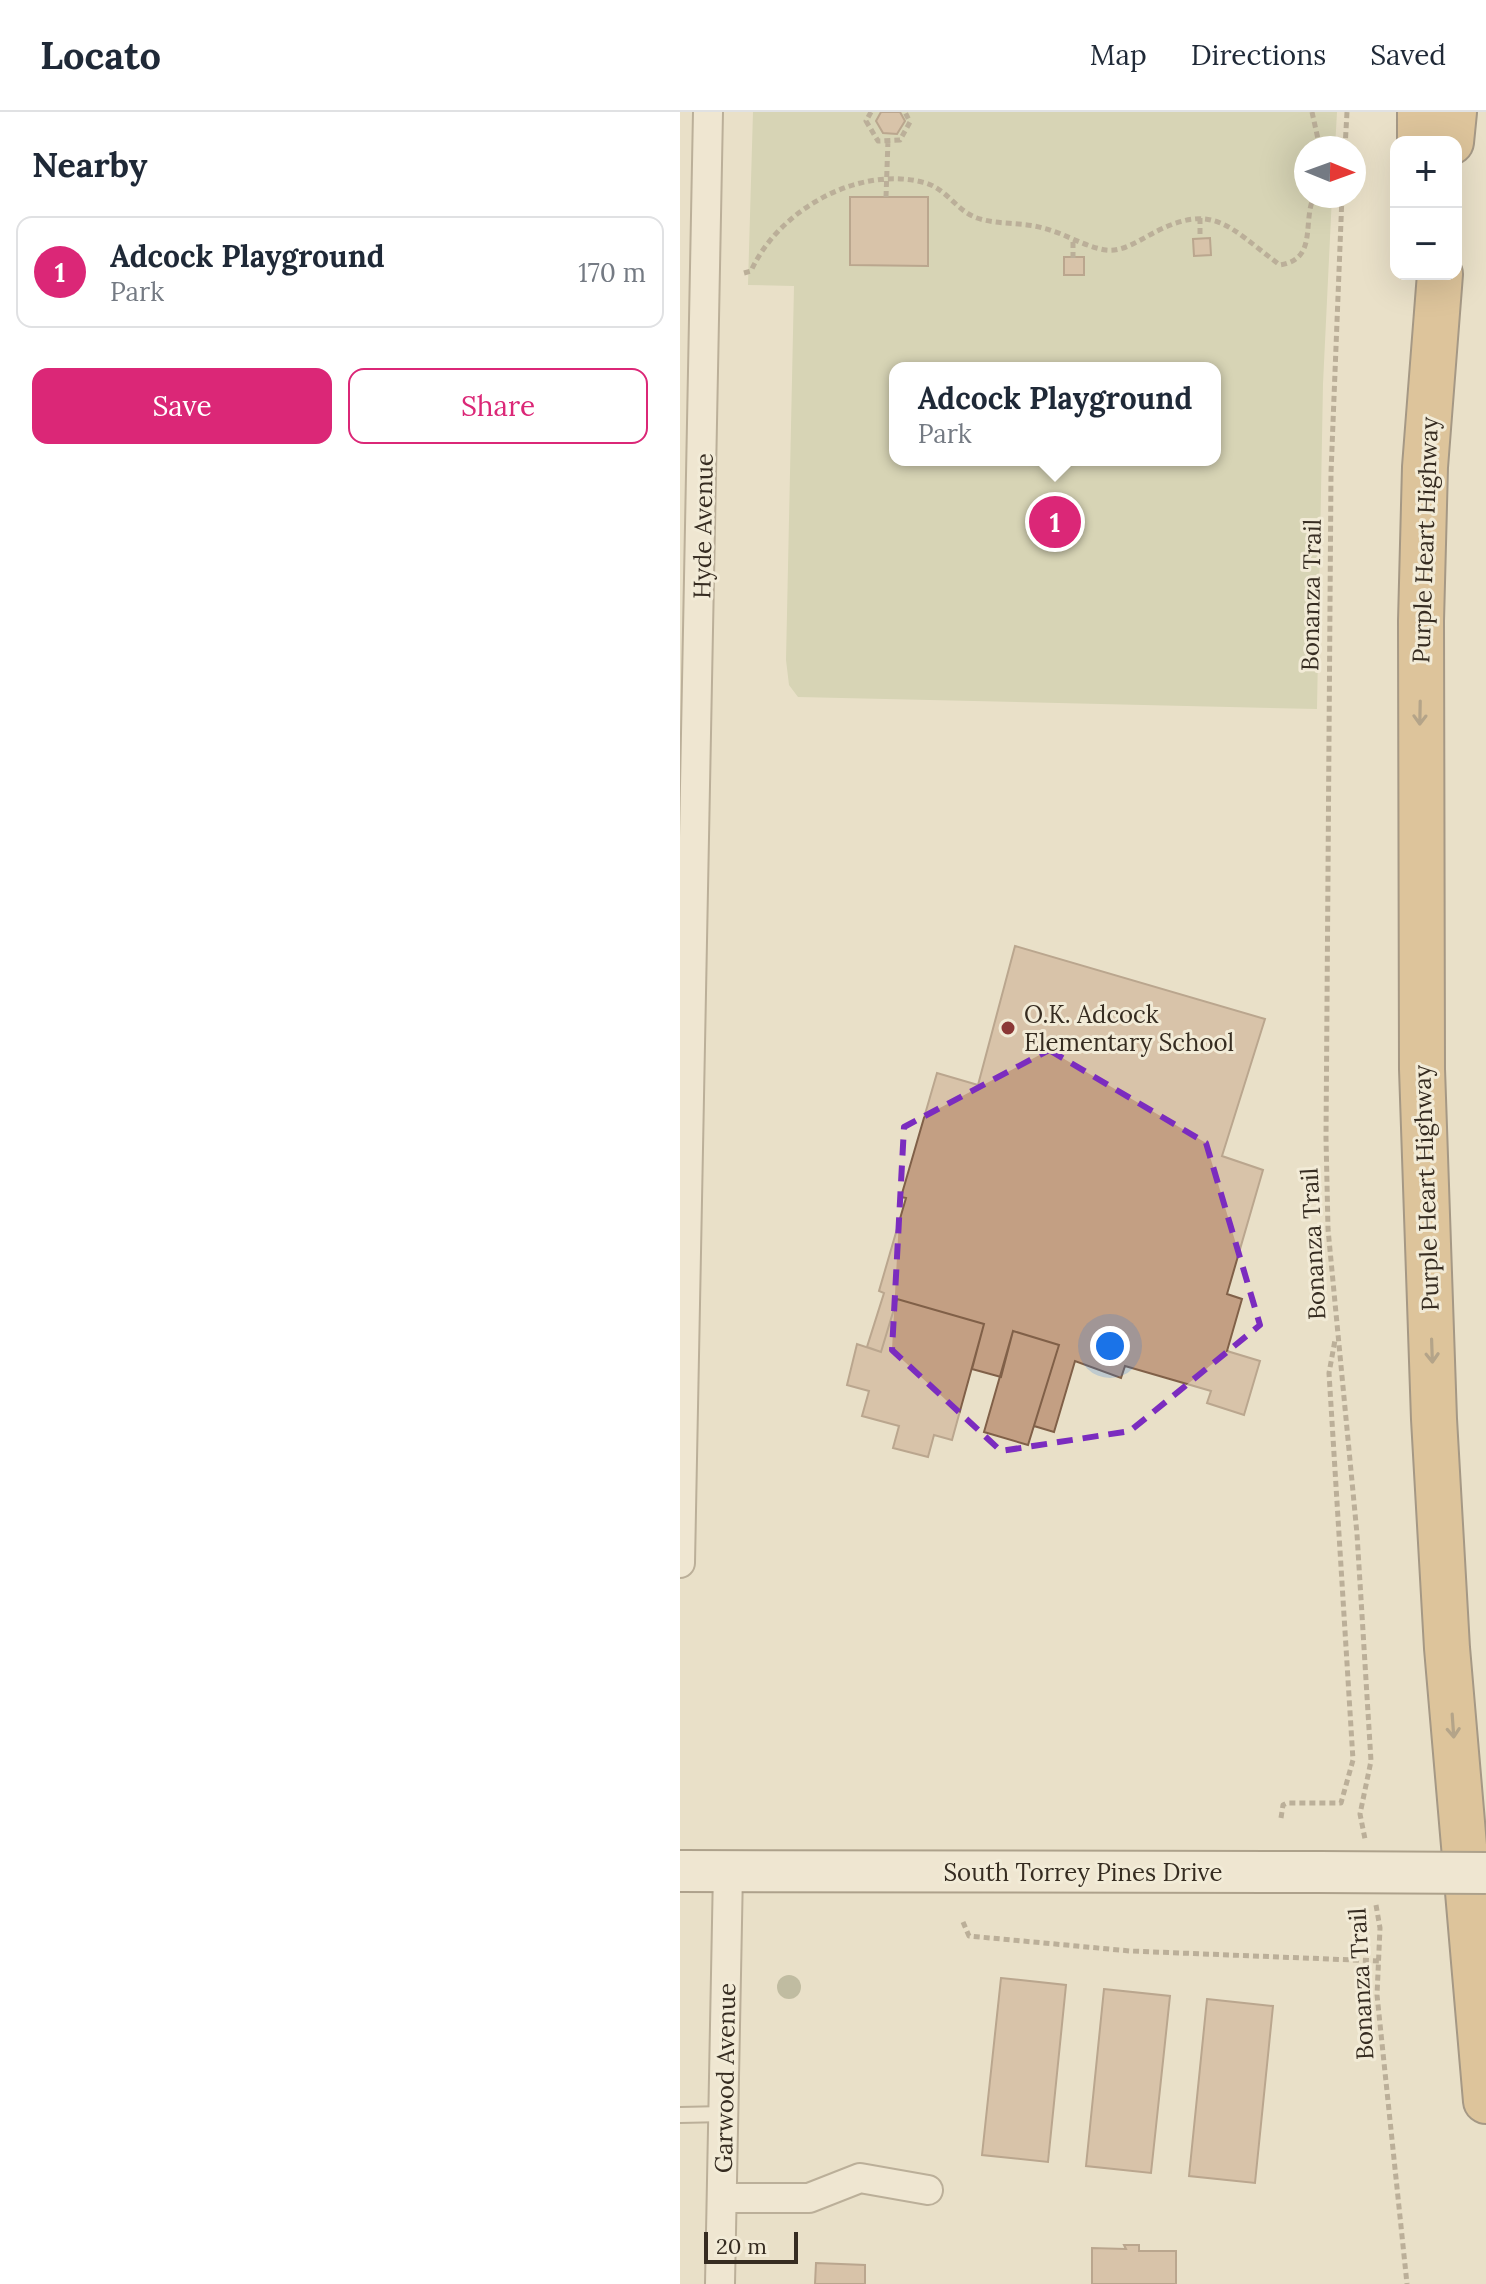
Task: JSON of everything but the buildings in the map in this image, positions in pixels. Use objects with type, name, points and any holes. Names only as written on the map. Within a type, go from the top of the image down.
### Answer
[{"type":"highway","points":[[1420,112],[1420,136]]},
{"type":"highway","points":[[1452,136],[1454,112]]},
{"type":"highway","points":[[1423,280],[1425,467]]},
{"type":"highway","name":"Purple Heart Highway","points":[[1440,280],[1425,467],[1420,965],[1433,1403],[1448,1663],[1486,2101]]},
{"type":"main road","name":"South Torrey Pines Drive","points":[[680,1871],[1486,1873]]},
{"type":"street","name":"Hyde Avenue","points":[[680,1563],[687,906],[708,112]]},
{"type":"street","name":"Garwood Avenue","points":[[720,2284],[728,1871]]},
{"type":"street","points":[[722,2198],[809,2198],[860,2178],[928,2190]]},
{"type":"lane","points":[[680,2115],[724,2114]]},
{"type":"path","points":[[871,112],[866,121],[878,141],[900,140],[910,122],[905,112]]},
{"type":"path","points":[[1312,112],[1317,136]]},
{"type":"path","points":[[1346,136],[1347,112]]},
{"type":"path","points":[[886,197],[888,140]]},
{"type":"path","points":[[744,273],[751,271],[766,241],[807,208],[849,185],[887,180],[923,182],[946,191],[974,217],[1042,228],[1113,251],[1187,217],[1200,218],[1228,226],[1280,265],[1298,260],[1307,245],[1310,208]]},
{"type":"path","name":"Bonanza Trail","points":[[1342,208],[1331,473],[1326,752],[1326,1138],[1336,1332],[1355,1519],[1371,1761],[1360,1814],[1365,1843]]},
{"type":"path","points":[[1200,218],[1200,237]]},
{"type":"path","points":[[1073,238],[1073,258]]},
{"type":"path","points":[[1281,1818],[1283,1805],[1287,1803],[1341,1803],[1353,1760],[1329,1373],[1336,1332]]},
{"type":"path","name":"Bonanza Trail","points":[[1375,1900],[1380,1928],[1377,1995],[1407,2284]]},
{"type":"path","points":[[963,1922],[969,1936],[1069,1946],[1379,1961]]},
{"type":"highlighted area","points":[[1049,1050],[1206,1143],[1260,1325],[1130,1431],[1001,1451],[892,1350],[904,1127]]},
{"type":"green space","points":[[753,112],[1337,112],[1336,136],[1294,136],[1294,208],[1331,208],[1323,384],[1317,709],[798,697],[789,685],[786,660],[794,286],[748,285]]},
{"type":"place","name":"Adcock Playground","points":[[1055,522]]},
{"type":"place","name":"O.K. Adcock Elementary School","points":[[1008,1028]]}]
